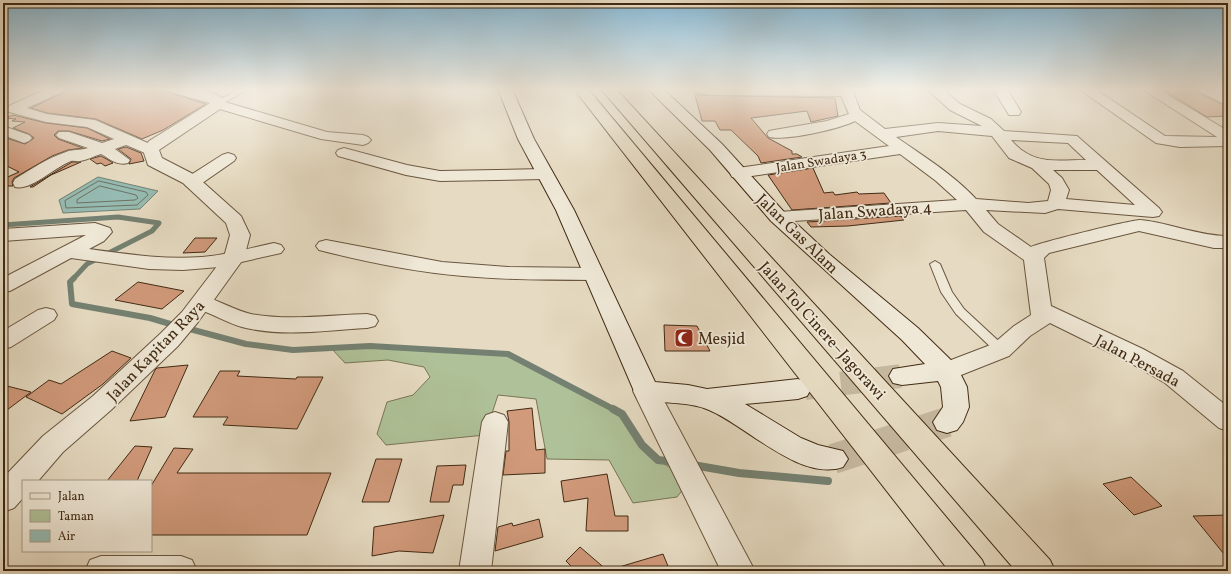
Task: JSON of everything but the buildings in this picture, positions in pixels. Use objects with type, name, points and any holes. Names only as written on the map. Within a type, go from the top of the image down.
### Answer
[{"type":"highway","name":"Jalan Tol Cinere–Jagorawi","points":[[603,116],[970,571]]},
{"type":"highway","name":"Jalan Tol Cinere–Jagorawi","points":[[632,116],[1038,571]]},
{"type":"main road","points":[[151,150],[159,141],[199,116]]},
{"type":"main road","points":[[516,116],[526,139],[565,210],[646,391],[738,571]]},
{"type":"main road","name":"Jalan Gas Alam","points":[[683,116],[716,147],[778,217],[822,258],[910,334],[947,371],[954,387],[956,407],[954,415],[947,422]]},
{"type":"main road","name":"Jalan Kapitan Raya","points":[[3,499],[15,483],[53,444],[102,403],[169,340],[196,310],[234,258],[240,242],[237,225],[192,182],[184,176],[158,164],[152,158],[151,150]]},
{"type":"main road","points":[[902,376],[947,371]]},
{"type":"main road","points":[[708,398],[798,389]]},
{"type":"main road","points":[[646,391],[692,394],[708,398],[728,407],[794,449],[820,458],[833,459]]},
{"type":"street","points":[[37,116],[90,122],[151,150]]},
{"type":"street","points":[[260,116],[326,136],[363,140]]},
{"type":"street","points":[[774,134],[845,121],[855,116]]},
{"type":"street","points":[[858,116],[942,177],[972,204],[991,228],[1034,258]]},
{"type":"street","points":[[973,116],[986,122],[998,133],[1015,155],[1038,165],[1056,182],[1060,190],[1056,204]]},
{"type":"street","points":[[1125,116],[1161,140],[1180,142],[1228,141]]},
{"type":"street","points":[[1193,116],[1228,137]]},
{"type":"street","points":[[1203,122],[1228,121]]},
{"type":"street","points":[[881,134],[938,127],[1072,139],[1101,165]]},
{"type":"street","points":[[3,130],[24,138]]},
{"type":"street","points":[[64,135],[102,148],[122,160]]},
{"type":"street","points":[[22,183],[46,167],[72,155],[78,157],[128,139]]},
{"type":"street","name":"Jalan Swadaya 3","points":[[738,173],[778,168],[838,156],[903,149]]},
{"type":"street","points":[[344,153],[406,170],[440,176],[545,174]]},
{"type":"street","points":[[192,182],[228,158]]},
{"type":"street","points":[[1038,165],[1101,165]]},
{"type":"street","name":"Jalan Swadaya 4","points":[[778,217],[972,204],[1045,208],[1056,204],[1153,212],[1101,165]]},
{"type":"street","points":[[947,371],[1001,350],[1022,331],[1042,318],[1034,258],[1036,253],[1042,249],[1135,225],[1153,226],[1214,242],[1228,242]]},
{"type":"street","points":[[3,235],[86,229],[102,230],[101,235],[3,286]]},
{"type":"street","points":[[1195,237],[1203,231],[1228,231]]},
{"type":"street","points":[[326,246],[438,268],[540,274],[594,274]]},
{"type":"street","points":[[66,252],[119,259],[186,264],[212,262],[234,258],[274,248]]},
{"type":"street","points":[[196,310],[234,316],[258,323],[274,324],[367,321]]},
{"type":"street","name":"Jalan Persada","points":[[1042,310],[1174,377],[1228,421]]},
{"type":"street","points":[[3,341],[46,315]]},
{"type":"street","points":[[476,571],[495,422]]},
{"type":"street","points":[[101,571],[181,571]]},
{"type":"lane","points":[[935,264],[948,296],[964,316],[1001,350]]},
{"type":"green space","points":[[370,346],[508,354],[622,414],[642,445],[658,460],[690,480],[677,497],[633,503],[609,460],[547,459],[536,399],[498,395],[485,435],[386,445],[377,434],[387,402],[413,395],[430,377],[424,367],[388,360],[345,363],[331,348]]},
{"type":"water","points":[[98,177],[158,191],[140,209],[63,213],[59,200]]},
{"type":"waterway","points":[[3,225],[118,217],[159,223],[152,231],[87,264],[73,279]]},
{"type":"waterway","points":[[73,279],[70,282],[72,304],[150,318],[177,326]]},
{"type":"waterway","points":[[186,328],[246,344],[293,350],[370,346],[508,354],[615,410]]},
{"type":"waterway","points":[[613,409],[622,414],[642,445],[658,460],[675,462]]},
{"type":"waterway","points":[[693,465],[739,473],[828,481]]},
{"type":"tunnel","points":[[805,388],[902,376]]},
{"type":"tunnel","points":[[833,459],[947,422]]},
{"type":"place","name":"Mesjid","points":[[684,338]]}]
